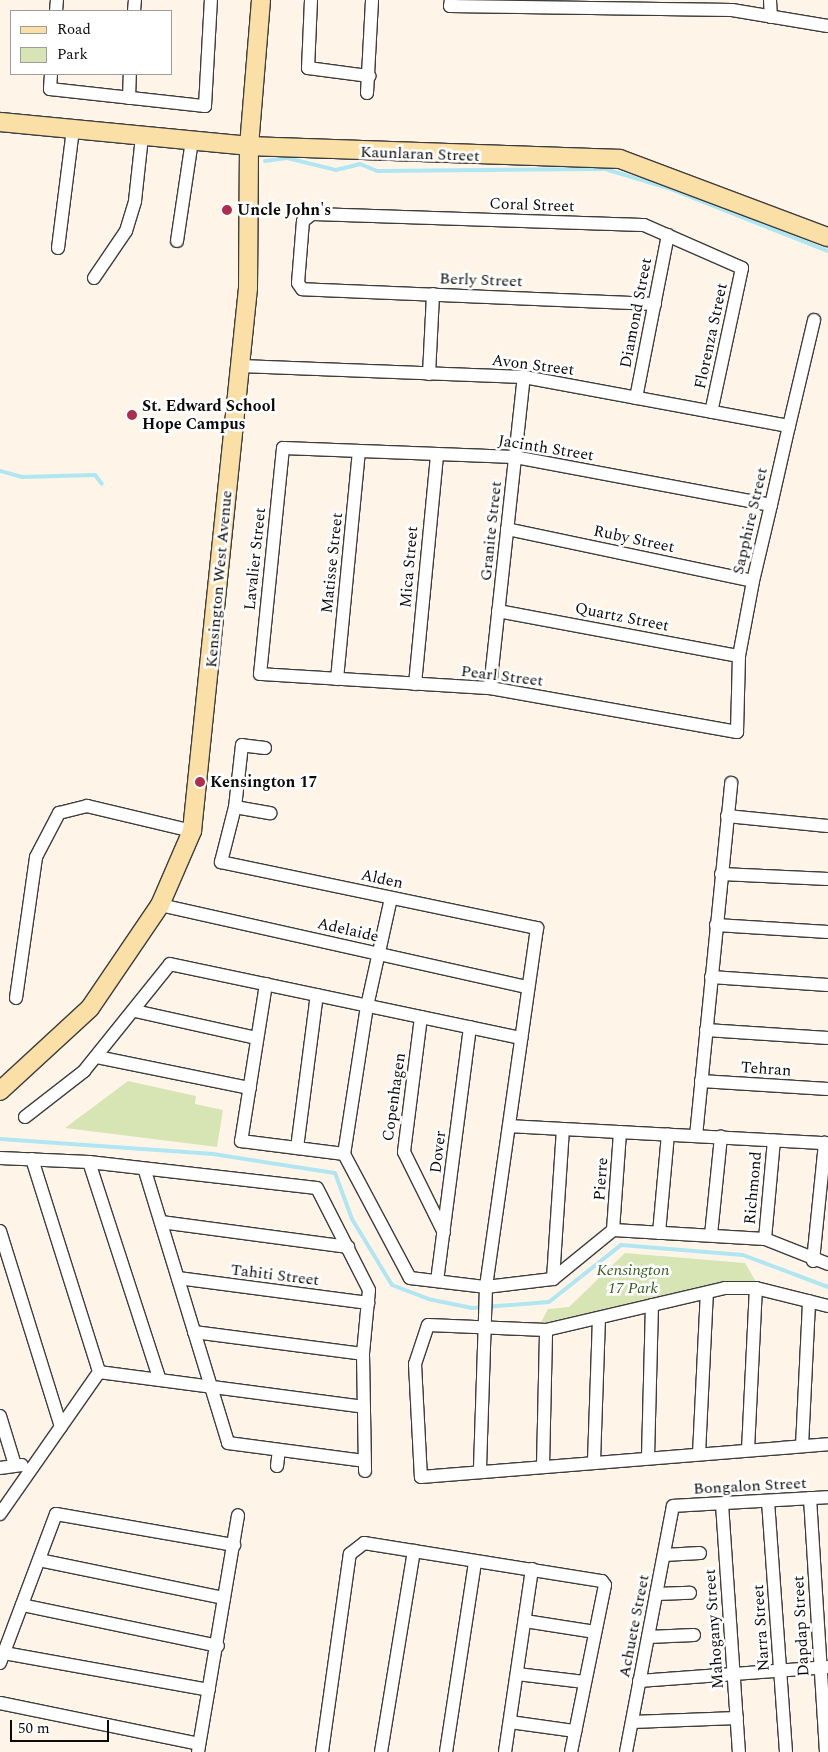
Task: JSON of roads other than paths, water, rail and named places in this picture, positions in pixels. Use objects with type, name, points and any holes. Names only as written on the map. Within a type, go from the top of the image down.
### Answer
[{"type":"street","points":[[51,75],[50,89],[205,106],[211,0]]},
{"type":"street","name":"Kensington West Avenue","points":[[0,1091],[90,1008],[160,905],[192,831],[240,366],[250,250],[249,146],[262,0]]},
{"type":"street","points":[[310,0],[308,68],[369,76]]},
{"type":"street","points":[[367,93],[372,0]]},
{"type":"street","points":[[451,0],[450,6],[691,4],[828,26]]},
{"type":"street","points":[[770,0],[771,16]]},
{"type":"street","points":[[129,98],[130,75]]},
{"type":"street","name":"Kaunlaran Street","points":[[0,122],[249,146],[620,159],[828,237]]},
{"type":"street","points":[[58,248],[73,130]]},
{"type":"street","points":[[94,278],[126,231],[135,201],[142,137]]},
{"type":"street","points":[[177,241],[192,141]]},
{"type":"street","name":"Coral Street","points":[[307,289],[298,282],[303,221],[312,214],[644,225],[742,268]]},
{"type":"street","name":"Diamond Street","points":[[636,398],[668,235]]},
{"type":"street","name":"Florenza Street","points":[[712,412],[742,268]]},
{"type":"street","name":"Berly Street","points":[[307,289],[655,304]]},
{"type":"street","points":[[429,374],[433,294]]},
{"type":"street","name":"Sapphire Street","points":[[737,732],[740,656],[753,581],[814,320]]},
{"type":"street","name":"Avon Street","points":[[240,366],[524,377],[789,426]]},
{"type":"street","name":"Granite Street","points":[[490,688],[524,377]]},
{"type":"street","name":"Jacinth Street","points":[[283,448],[515,457],[771,505]]},
{"type":"street","name":"Lavalier Street","points":[[260,674],[283,448]]},
{"type":"street","name":"Matisse Street","points":[[337,679],[359,451]]},
{"type":"street","name":"Mica Street","points":[[415,684],[437,454]]},
{"type":"street","name":"Ruby Street","points":[[507,528],[753,581]]},
{"type":"street","name":"Quartz Street","points":[[498,611],[740,656]]},
{"type":"street","name":"Pearl Street","points":[[260,674],[490,688],[737,732]]},
{"type":"street","points":[[265,748],[242,745],[235,807],[270,812]]},
{"type":"street","points":[[696,1136],[731,783]]},
{"type":"street","points":[[16,998],[36,857],[59,813],[87,806],[192,831]]},
{"type":"street","name":"Alden","points":[[235,807],[221,862],[537,928],[528,987]]},
{"type":"street","points":[[727,816],[828,826]]},
{"type":"street","points":[[721,874],[828,879]]},
{"type":"street","points":[[391,898],[367,1006],[344,1154],[410,1278],[438,1281],[486,1291],[553,1279],[613,1230],[765,1239],[813,1260],[828,1264]]},
{"type":"street","name":"Adelaide","points":[[160,905],[528,987]]},
{"type":"street","points":[[716,925],[828,932]]},
{"type":"street","points":[[25,1117],[71,1084],[97,1057],[170,964],[521,1038]]},
{"type":"street","points":[[711,976],[828,985]]},
{"type":"street","points":[[266,984],[241,1141],[344,1154]]},
{"type":"street","points":[[480,1471],[486,1291],[528,987]]},
{"type":"street","points":[[296,1148],[317,995]]},
{"type":"street","points":[[135,1011],[258,1038]]},
{"type":"street","name":"Copenhagen","points":[[422,1017],[404,1152],[444,1233]]},
{"type":"street","name":"Dover","points":[[438,1281],[470,1027]]},
{"type":"street","points":[[706,1030],[828,1038]]},
{"type":"street","points":[[97,1057],[250,1088]]},
{"type":"street","name":"Tehran","points":[[701,1081],[828,1089]]},
{"type":"street","points":[[509,1126],[827,1143],[813,1260]]},
{"type":"street","points":[[553,1279],[563,1129]]},
{"type":"street","name":"Pierre","points":[[613,1230],[620,1132]]},
{"type":"street","points":[[659,1232],[668,1134]]},
{"type":"street","points":[[711,1235],[721,1137]]},
{"type":"street","name":"Richmond","points":[[765,1239],[774,1140]]},
{"type":"street","points":[[0,1158],[89,1162],[145,1171],[317,1188],[369,1290],[363,1354],[365,1466],[279,1450],[228,1443],[145,1171]]},
{"type":"street","points":[[32,1159],[99,1372]]},
{"type":"street","points":[[89,1162],[160,1380]]},
{"type":"street","points":[[161,1222],[348,1247]]},
{"type":"street","points":[[0,1230],[61,1427]]},
{"type":"street","name":"Tahiti Street","points":[[178,1278],[368,1303]]},
{"type":"street","points":[[828,1306],[756,1288],[724,1288],[599,1320],[546,1330],[484,1324],[428,1326],[416,1364],[421,1477],[594,1461],[828,1444]]},
{"type":"street","points":[[748,1450],[756,1288]]},
{"type":"street","points":[[699,1454],[707,1293]]},
{"type":"street","points":[[802,1446],[809,1301]]},
{"type":"street","points":[[648,1457],[652,1305]]},
{"type":"street","points":[[594,1461],[599,1320]]},
{"type":"street","points":[[543,1466],[546,1330]]},
{"type":"street","points":[[194,1332],[363,1354]]},
{"type":"street","points":[[99,1372],[364,1407]]},
{"type":"street","points":[[0,1514],[99,1372]]},
{"type":"street","points":[[0,1416],[14,1465]]},
{"type":"street","points":[[277,1466],[279,1450]]},
{"type":"street","points":[[0,1468],[35,1464]]},
{"type":"street","name":"Bongalon Street","points":[[673,1506],[828,1497]]},
{"type":"street","name":"Dapdap Street","points":[[810,1498],[824,1668],[826,1752]]},
{"type":"street","name":"Narra Street","points":[[768,1501],[786,1752]]},
{"type":"street","name":"Mahogany Street","points":[[722,1504],[739,1752]]},
{"type":"street","name":"Achuete Street","points":[[626,1752],[673,1506]]},
{"type":"street","points":[[209,1690],[2,1658],[56,1514],[234,1545]]},
{"type":"street","points":[[0,1703],[198,1748],[218,1646],[238,1515]]},
{"type":"street","points":[[322,1752],[350,1554],[364,1543],[475,1563],[532,1569],[602,1581],[605,1585],[571,1752]]},
{"type":"street","points":[[381,1752],[414,1551]]},
{"type":"street","points":[[664,1555],[700,1553]]},
{"type":"street","points":[[38,1560],[224,1598]]},
{"type":"street","points":[[446,1752],[475,1563]]},
{"type":"street","points":[[506,1752],[532,1569]]},
{"type":"street","points":[[656,1594],[690,1593]]},
{"type":"street","points":[[22,1605],[218,1646]]},
{"type":"street","points":[[525,1621],[595,1632]]},
{"type":"street","points":[[648,1637],[694,1634]]},
{"type":"street","points":[[640,1680],[824,1668]]},
{"type":"street","points":[[517,1674],[586,1682]]},
{"type":"street","points":[[632,1722],[736,1718]]},
{"type":"street","points":[[510,1722],[576,1731]]},
{"type":"waterway","points":[[14,132],[57,136]]},
{"type":"waterway","points":[[265,161],[287,158],[336,170],[360,164],[377,171],[605,169],[668,188],[828,251]]},
{"type":"waterway","points":[[0,471],[22,477],[95,475],[102,484]]},
{"type":"waterway","points":[[0,1139],[213,1154],[335,1173],[352,1219],[392,1285],[428,1299],[472,1308],[549,1302],[621,1245],[743,1255],[828,1287]]},
{"type":"place","name":"Uncle John's","points":[[227,210]]},
{"type":"place","name":"St. Edward School Hope Campus","points":[[132,415]]},
{"type":"place","name":"Kensington 17","points":[[200,782]]},
{"type":"park label","name":"Kensington 17 Park","points":[[633,1279]]}]
